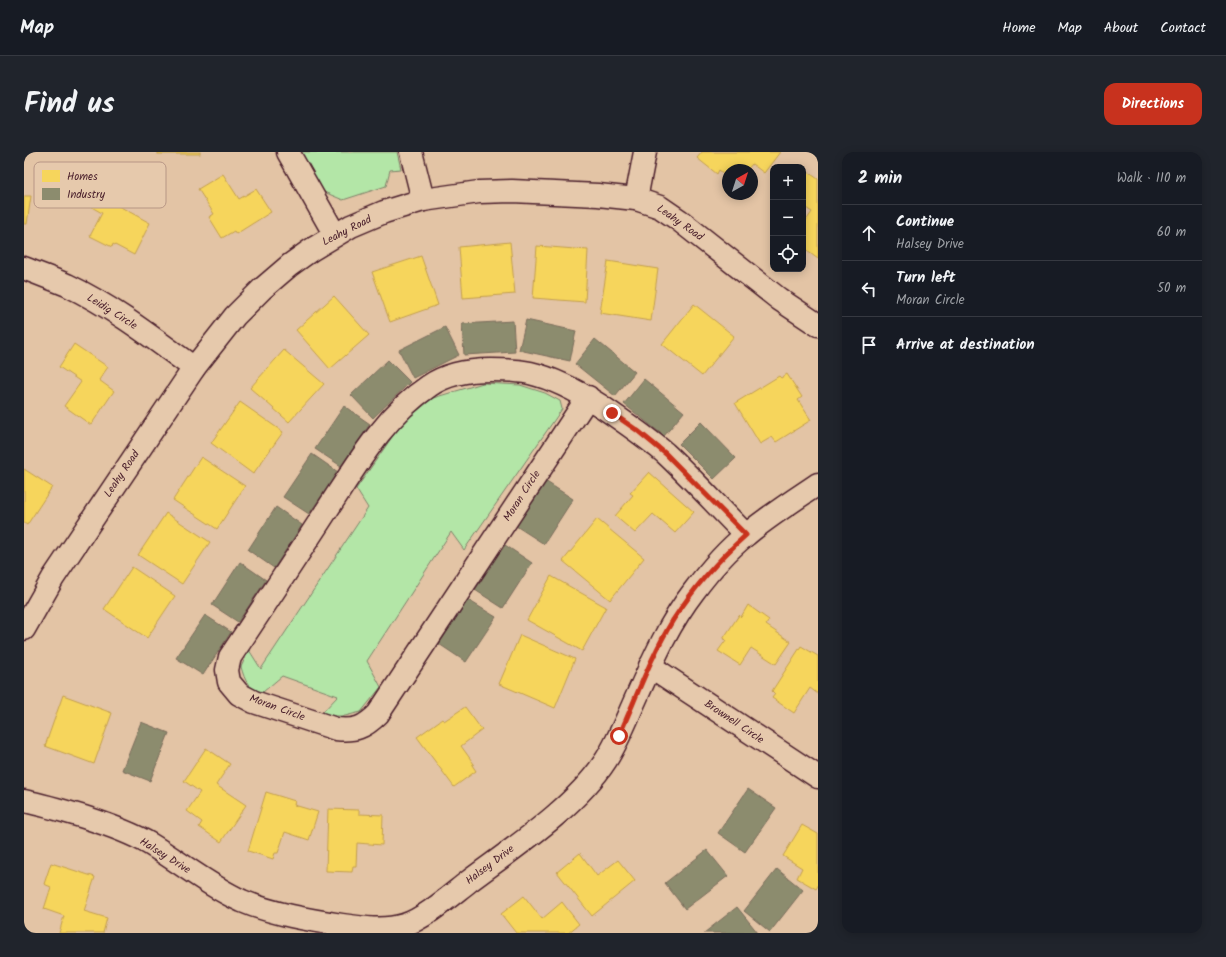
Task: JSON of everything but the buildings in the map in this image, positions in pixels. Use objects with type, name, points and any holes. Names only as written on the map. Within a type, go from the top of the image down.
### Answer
[{"type":"street","points":[[288,152],[334,236]]},
{"type":"street","points":[[410,152],[423,200]]},
{"type":"street","points":[[636,199],[645,152]]},
{"type":"street","name":"Leahy Road","points":[[24,629],[53,578],[194,368],[235,316],[262,289],[290,265],[351,226],[384,212],[423,200],[479,192],[512,191],[598,195],[636,199],[660,207],[679,220],[779,299],[818,324]]},
{"type":"street","name":"Leidig Circle","points":[[24,268],[66,285],[101,304],[149,335],[194,368]]},
{"type":"street","name":"Moran Circle","points":[[588,397],[382,708],[369,723],[358,728],[347,730],[336,729],[254,702],[239,694],[229,682],[227,670],[230,657],[360,461],[385,426],[407,403],[430,385],[453,375],[477,370],[506,370],[530,373],[556,381],[588,397],[638,431],[666,454],[746,535]]},
{"type":"street","name":"Halsey Drive","points":[[24,801],[41,804],[116,827],[150,844],[215,887],[244,902],[271,911],[312,920],[388,931],[406,925],[426,913],[549,821],[586,785],[605,761],[619,736],[650,666],[673,621],[694,591],[719,561],[746,535],[818,484]]},
{"type":"street","name":"Brownell Circle","points":[[650,666],[818,777]]},
{"type":"green space","points":[[300,152],[397,152],[401,169],[390,170],[386,186],[343,200],[324,192]]},
{"type":"green space","points":[[483,383],[520,385],[545,393],[560,401],[562,409],[464,550],[451,532],[367,661],[381,687],[361,712],[345,716],[319,716],[338,696],[282,676],[263,692],[254,689],[248,684],[241,667],[249,650],[261,669],[368,508],[356,489],[401,424],[433,398]]},
{"type":"route","points":[[612,413],[638,431],[666,454],[746,535],[719,561],[694,591],[673,621],[650,666],[619,736]]}]
